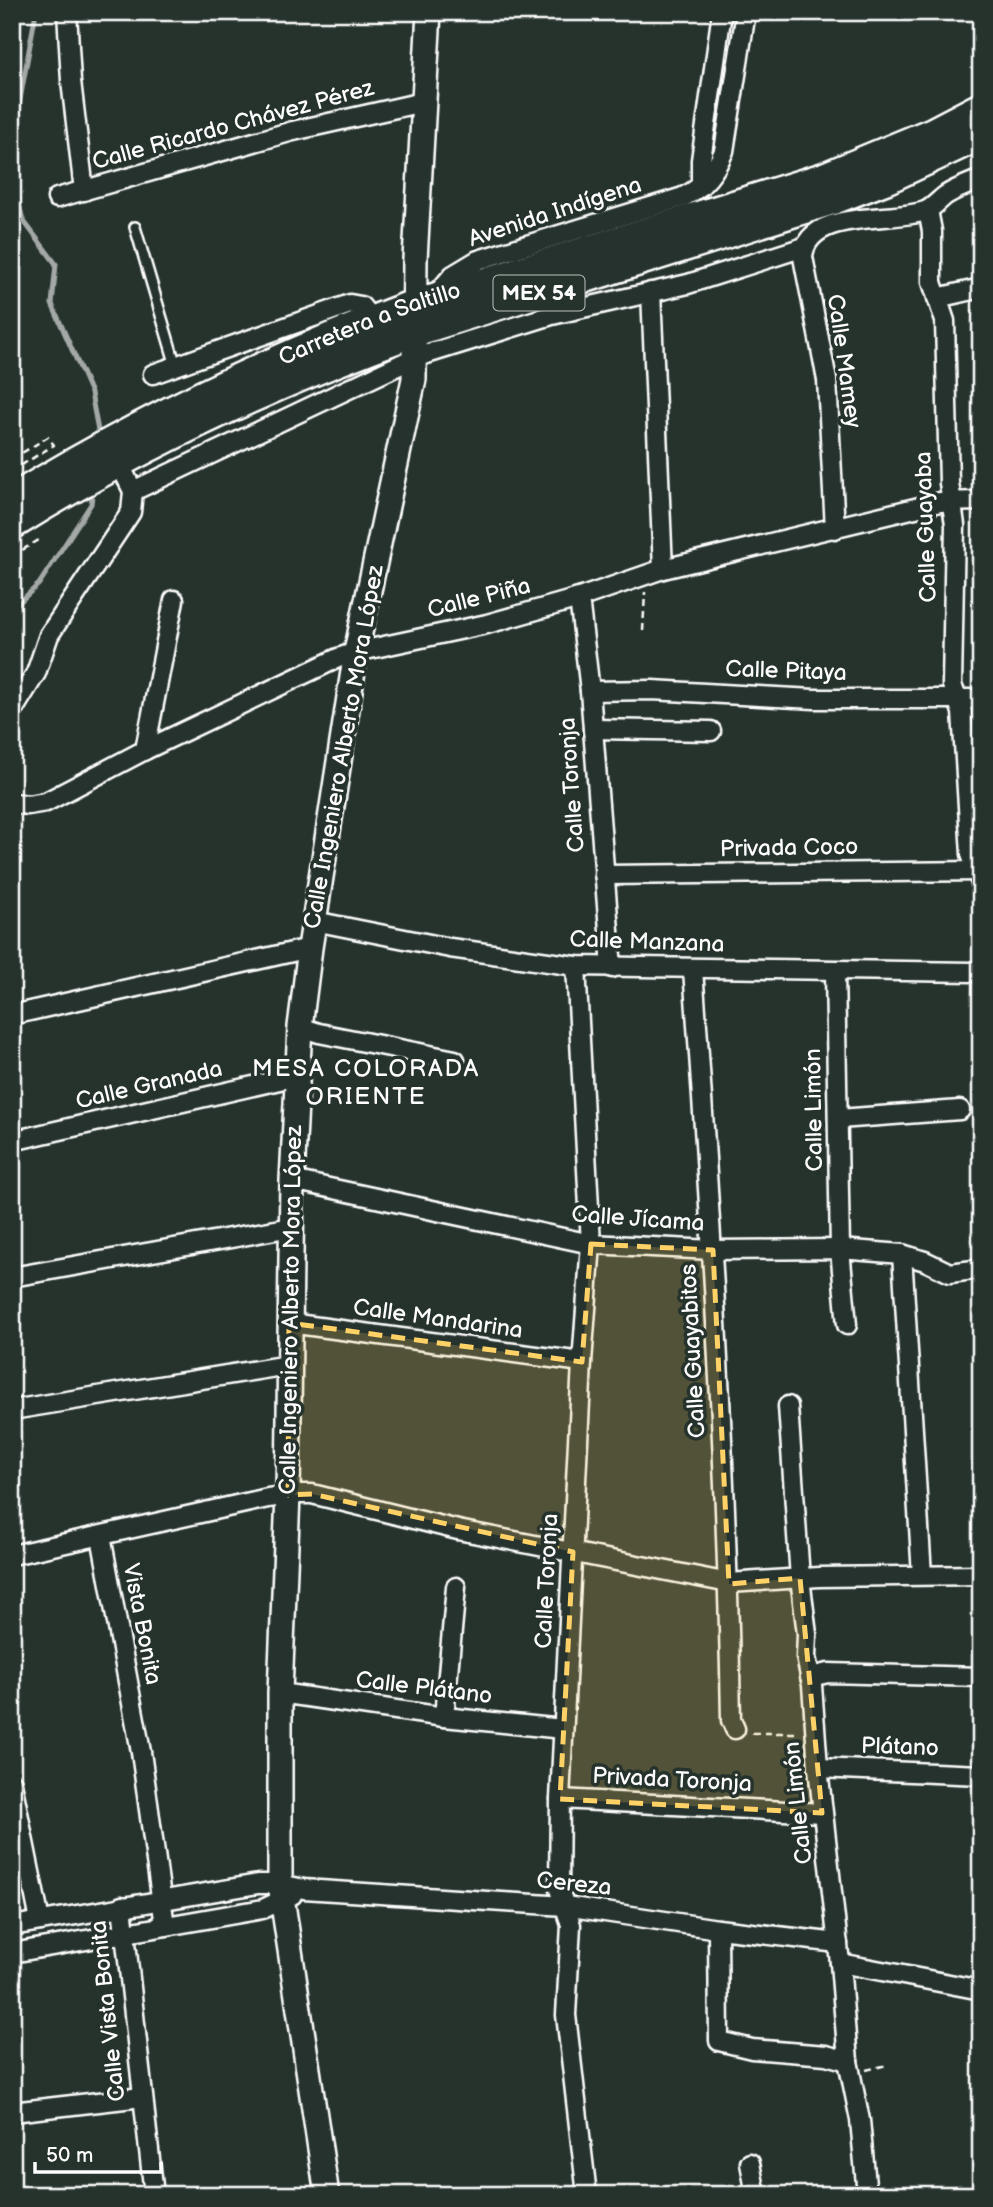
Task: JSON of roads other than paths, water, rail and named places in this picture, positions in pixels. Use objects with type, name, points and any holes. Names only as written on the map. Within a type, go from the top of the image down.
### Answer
[{"type":"main road","name":"Carretera a Saltillo","points":[[12,526],[101,463],[246,375],[372,320],[424,301],[824,177],[933,132],[981,107]]},
{"type":"main road","name":"Carretera a Saltillo","points":[[12,499],[205,420],[306,374],[414,345],[837,211],[898,174],[981,135]]},
{"type":"street","points":[[67,12],[71,81],[84,191]]},
{"type":"street","name":"Calle Ingeniero Alberto Mora López","points":[[327,2195],[281,1893],[279,1693],[288,1495],[292,1180],[300,1027],[310,947],[356,652],[411,400],[414,345],[424,301],[423,102],[429,12]]},
{"type":"street","points":[[701,186],[701,160],[722,12]]},
{"type":"street","name":"Avenida Indígena","points":[[424,301],[453,275],[478,260],[683,197],[701,186],[718,166],[724,151],[746,12]]},
{"type":"street","name":"Calle Ricardo Chávez Pérez","points":[[57,198],[293,131],[423,102]]},
{"type":"street","points":[[133,491],[414,345],[688,284],[804,247],[807,240],[837,211],[928,209],[948,194],[981,179]]},
{"type":"street","name":"Calle Guayaba","points":[[928,209],[932,230],[932,282],[944,321],[948,483],[956,525],[952,685],[962,712],[971,854],[979,875]]},
{"type":"street","name":"Calle Mamey","points":[[804,247],[803,257],[827,380],[835,529]]},
{"type":"street","points":[[937,298],[981,288]]},
{"type":"street","points":[[651,292],[654,572]]},
{"type":"street","points":[[153,374],[350,304],[361,306],[372,320]]},
{"type":"street","points":[[101,463],[133,491]]},
{"type":"street","points":[[12,712],[36,673],[49,635],[131,512],[133,491]]},
{"type":"street","name":"Calle Piña","points":[[12,803],[28,805],[46,802],[145,750],[338,658],[356,652],[487,624],[579,598],[654,572],[951,501],[981,501]]},
{"type":"street","name":"Calle Toronja","points":[[579,598],[590,691],[612,968]]},
{"type":"street","points":[[145,750],[174,600]]},
{"type":"street","name":"Calle Pitaya","points":[[590,691],[652,690],[814,699],[981,699]]},
{"type":"street","points":[[593,729],[711,732]]},
{"type":"street","name":"Privada Coco","points":[[604,875],[979,875]]},
{"type":"street","name":"Calle Manzana","points":[[314,921],[450,948],[576,967],[973,972],[981,969]]},
{"type":"street","points":[[12,1015],[310,947]]},
{"type":"street","name":"Calle Toronja","points":[[576,967],[591,1244],[582,1363],[563,1728],[559,1889],[570,1925],[566,2025],[587,2195]]},
{"type":"street","name":"Calle Guayabitos","points":[[693,970],[713,1250],[729,1583],[731,1720],[735,1729]]},
{"type":"street","name":"Calle Limón","points":[[835,971],[840,1249],[847,1325]]},
{"type":"street","points":[[300,1027],[455,1060]]},
{"type":"street","name":"Calle Granada","points":[[12,1141],[297,1076]]},
{"type":"street","points":[[839,1119],[960,1110]]},
{"type":"street","name":"Calle Jícama","points":[[292,1180],[591,1244],[713,1250],[840,1249],[902,1254],[950,1273],[981,1269]]},
{"type":"street","points":[[12,1277],[292,1227]]},
{"type":"street","points":[[902,1254],[922,1575]]},
{"type":"street","name":"Calle Mandarina","points":[[289,1323],[582,1363]]},
{"type":"street","points":[[12,1410],[288,1365]]},
{"type":"street","name":"Calle Limón","points":[[788,1406],[800,1578],[807,1634],[806,1657],[838,1943],[848,2061],[860,2120],[867,2195]]},
{"type":"street","points":[[12,1555],[288,1495],[312,1494],[457,1531],[729,1583],[800,1578],[981,1575]]},
{"type":"street","name":"Vista Bonita","points":[[101,1536],[136,1720],[165,1926]]},
{"type":"street","points":[[443,1717],[456,1587]]},
{"type":"street","points":[[810,1677],[828,1673],[981,1677]]},
{"type":"street","name":"Calle Plátano","points":[[279,1693],[443,1717],[563,1728]]},
{"type":"street","name":"Plátano","points":[[818,1768],[981,1775]]},
{"type":"street","points":[[12,1783],[40,1921]]},
{"type":"street","name":"Privada Toronja","points":[[560,1798],[822,1813]]},
{"type":"street","points":[[12,1926],[258,1884],[281,1893],[263,1909],[12,1953]]},
{"type":"street","name":"Cereza","points":[[281,1893],[304,1889],[565,1906],[718,1929],[838,1943]]},
{"type":"street","name":"Calle Vista Bonita","points":[[121,1906],[154,2195]]},
{"type":"street","points":[[718,1929],[719,2041],[752,2049],[826,2054],[848,2061]]},
{"type":"street","points":[[840,1963],[981,1990]]},
{"type":"street","points":[[12,2112],[142,2097]]},
{"type":"street","points":[[750,2163],[756,2195]]},
{"type":"lane","points":[[135,228],[176,366]]},
{"type":"waterway","points":[[36,12],[15,127],[18,154],[13,180],[23,220],[56,264],[52,304],[91,393],[99,436]]},
{"type":"waterway","points":[[12,609],[39,584],[91,504],[93,488]]},
{"type":"district","name":"MESA COLORADA ORIENTE","points":[[366,1082]]}]
